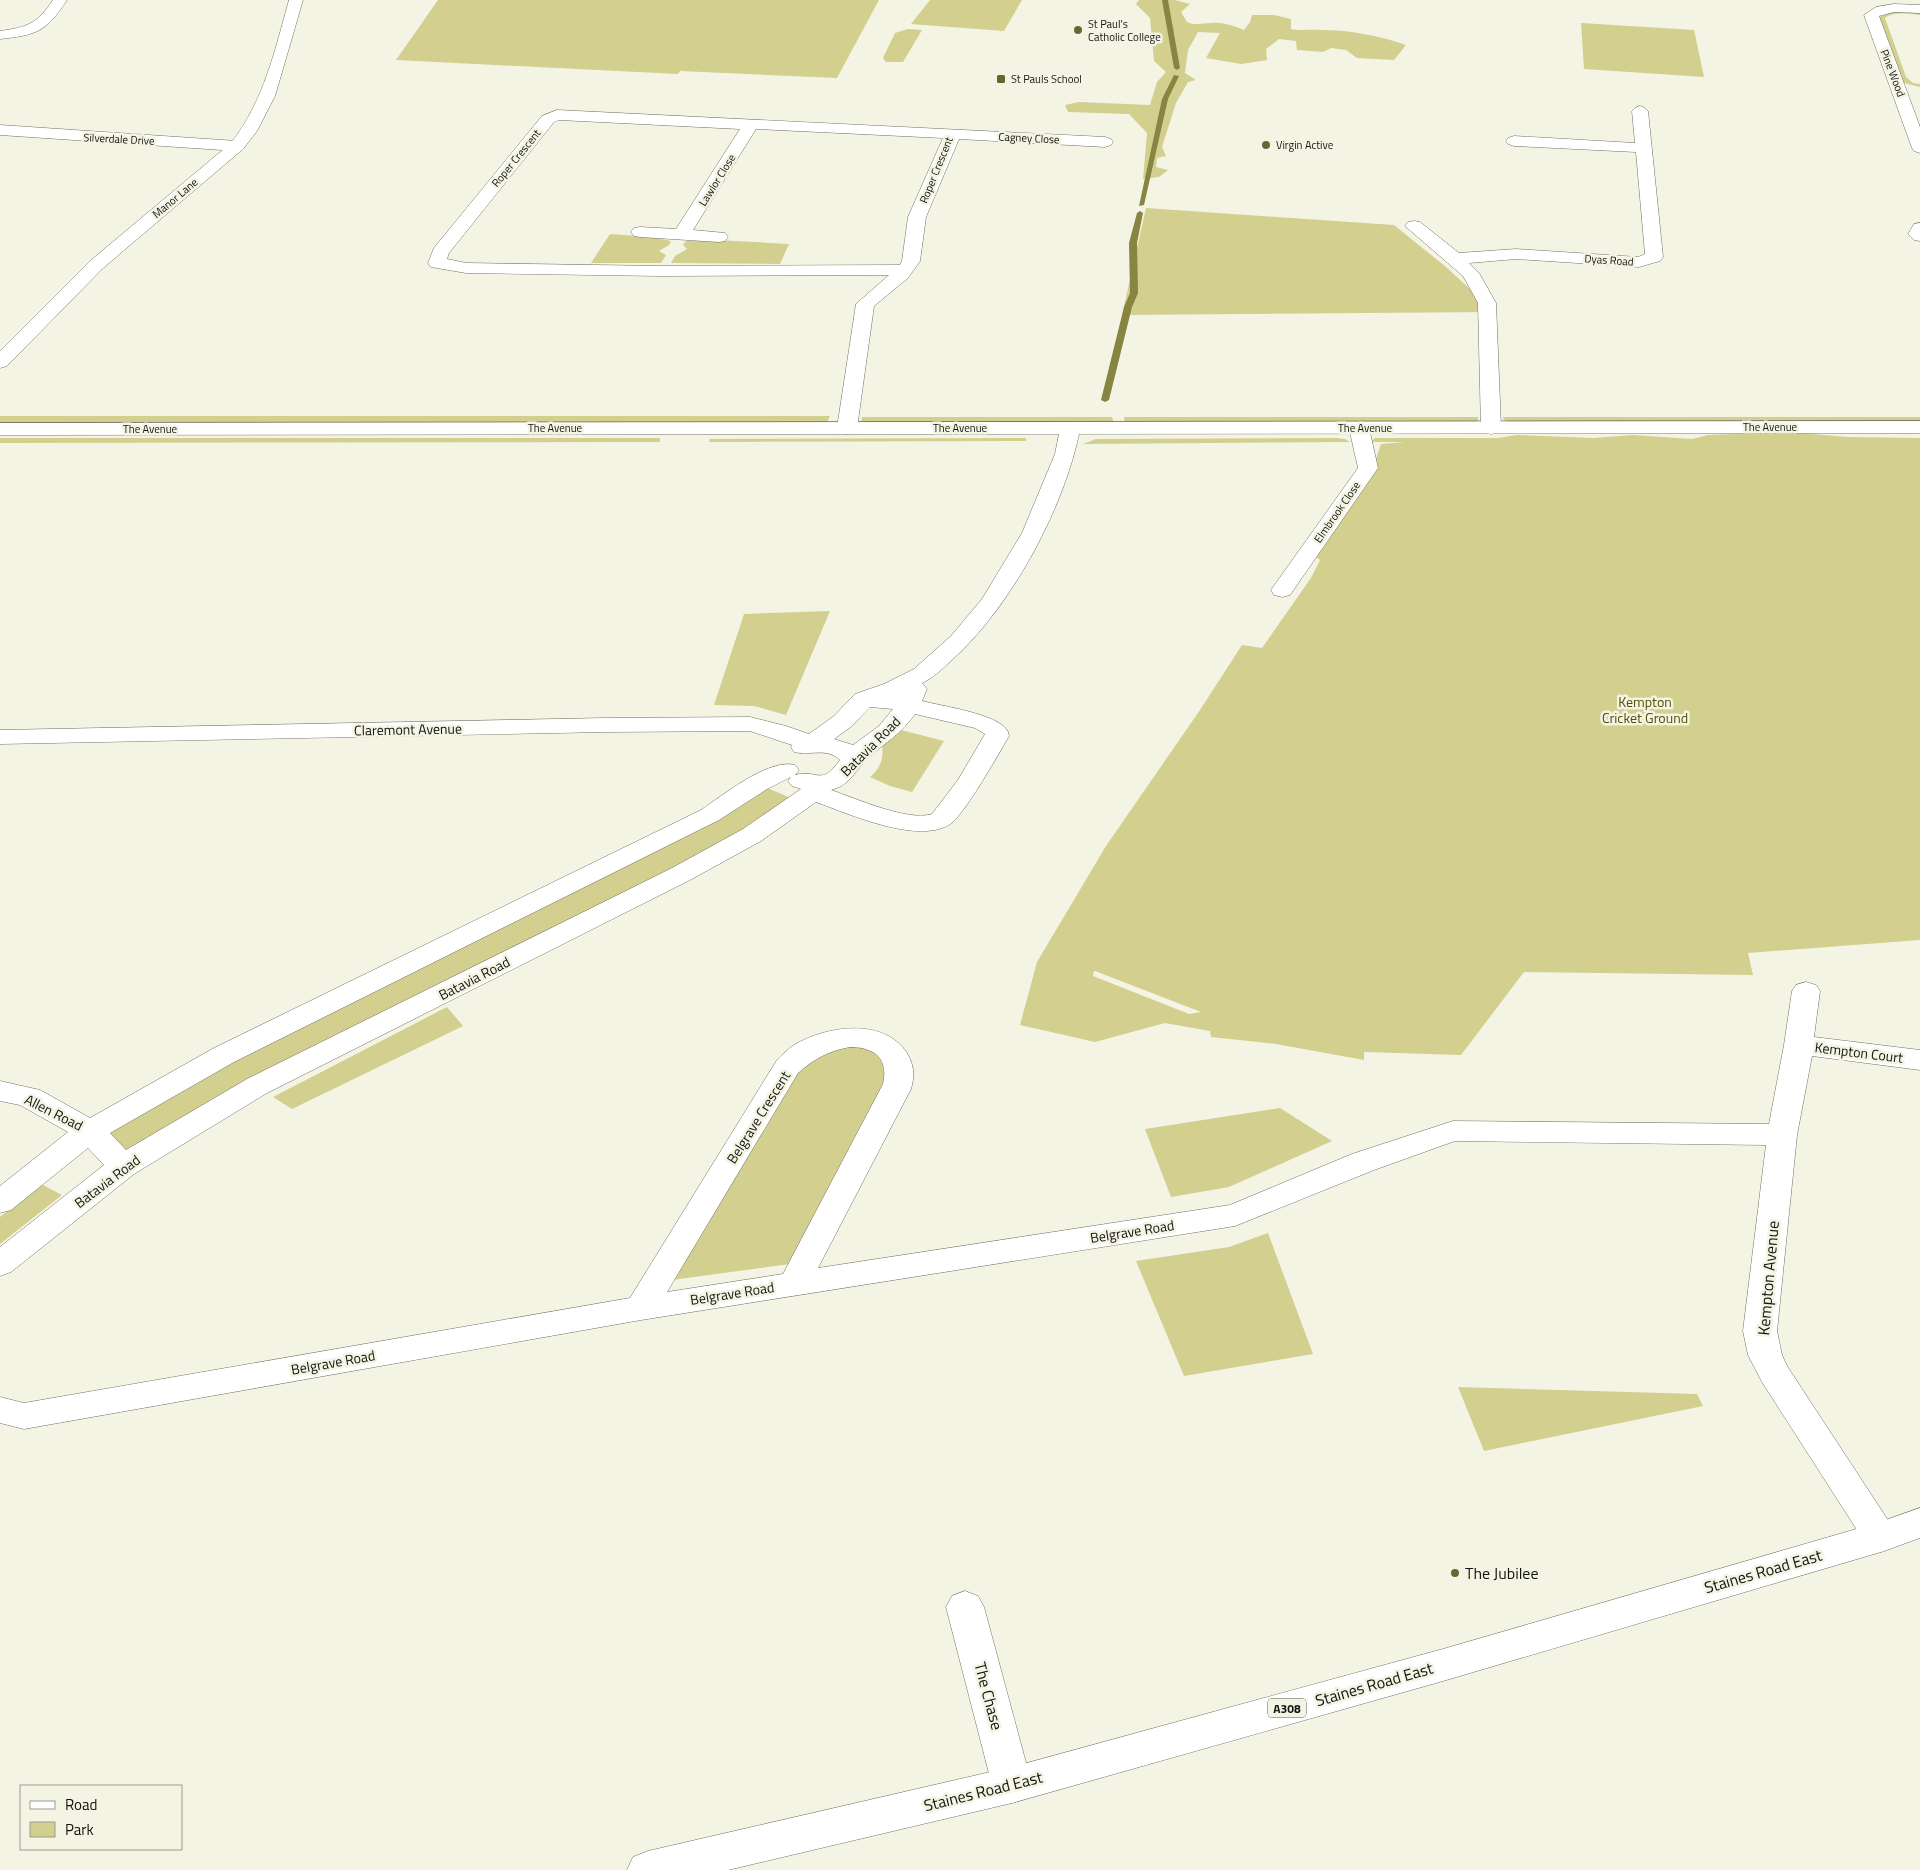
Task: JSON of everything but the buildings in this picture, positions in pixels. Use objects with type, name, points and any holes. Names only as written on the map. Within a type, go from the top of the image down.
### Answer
[{"type":"main road","points":[[0,35],[30,30],[42,25],[48,20],[60,0]]},
{"type":"main road","name":"Manor Lane","points":[[0,362],[96,265],[238,146],[250,131],[263,107],[296,0]]},
{"type":"main road","points":[[1882,4],[1920,9]]},
{"type":"main road","name":"Pine Wood","points":[[1882,4],[1871,15],[1906,89],[1920,148]]},
{"type":"main road","name":"Dyas Road","points":[[1455,260],[1479,256],[1516,254],[1639,262],[1654,257],[1640,111]]},
{"type":"main road","name":"Roper Crescent","points":[[557,115],[953,134],[916,217],[911,261],[905,270],[555,270],[466,268],[437,263],[440,252],[548,119],[557,115]]},
{"type":"main road","name":"Lawlor Close","points":[[682,234],[751,124]]},
{"type":"main road","name":"Silverdale Drive","points":[[0,130],[55,136],[238,146]]},
{"type":"main road","name":"Cagney Close","points":[[953,134],[1105,142]]},
{"type":"main road","points":[[1514,141],[1643,148]]},
{"type":"main road","points":[[1414,226],[1441,246],[1470,273],[1487,303],[1492,428]]},
{"type":"main road","points":[[1920,228],[1917,234],[1920,236]]},
{"type":"main road","points":[[640,232],[719,237]]},
{"type":"main road","points":[[848,428],[865,304],[905,270]]},
{"type":"main road","name":"The Avenue","points":[[0,429],[1070,429],[1920,426]]},
{"type":"main road","name":"Elmbrook Close","points":[[1282,590],[1368,468],[1359,428]]},
{"type":"main road","name":"Batavia Road","points":[[786,770],[787,762],[793,754],[801,748],[812,744],[843,721],[864,699],[892,689],[922,674],[959,641],[991,602],[1033,534],[1065,454],[1070,429]]},
{"type":"main road","name":"Batavia Road","points":[[0,1264],[122,1166],[257,1086],[681,874],[752,835],[815,788],[840,777],[849,768],[853,759],[893,727],[909,705],[922,674]]},
{"type":"main road","points":[[0,1202],[90,1131],[224,1055],[710,815],[758,784],[786,770],[797,780],[815,788],[902,821],[925,824],[940,820],[951,807],[994,741],[997,731],[983,723],[909,705],[864,699]]},
{"type":"main road","name":"Claremont Avenue","points":[[0,737],[750,724],[777,731],[812,744]]},
{"type":"main road","points":[[812,744],[837,747],[845,751],[853,759]]},
{"type":"main road","name":"Kempton Avenue","points":[[1806,991],[1799,1045],[1782,1135],[1760,1331],[1765,1355],[1778,1379],[1881,1537]]},
{"type":"main road","name":"Belgrave Crescent","points":[[641,1308],[787,1067],[804,1053],[823,1044],[846,1038],[866,1038],[886,1046],[898,1061],[900,1076],[896,1089],[794,1283]]},
{"type":"main road","name":"Kempton Court","points":[[1799,1045],[1920,1060]]},
{"type":"main road","name":"Allen Road","points":[[0,1091],[30,1097],[90,1131],[122,1166]]},
{"type":"main road","name":"Belgrave Road","points":[[0,1410],[24,1416],[641,1308],[1234,1216],[1363,1162],[1453,1131],[1782,1135]]},
{"type":"main road","name":"Staines Road East","points":[[648,1870],[1012,1785],[1434,1668],[1881,1537],[1920,1523]]},
{"type":"main road","name":"The Chase","points":[[966,1607],[1012,1785]]},
{"type":"green space","points":[[438,0],[879,0],[837,78],[680,71],[678,74],[396,60]]},
{"type":"green space","points":[[930,0],[1022,0],[1004,31],[911,24]]},
{"type":"green space","points":[[1139,0],[1175,0],[1190,4],[1181,12],[1187,22],[1193,24],[1219,23],[1244,30],[1250,22],[1252,15],[1274,15],[1291,19],[1291,29],[1354,32],[1406,45],[1394,60],[1357,58],[1346,50],[1331,48],[1323,52],[1297,50],[1296,41],[1279,39],[1266,49],[1267,60],[1241,64],[1206,58],[1220,33],[1198,32],[1188,50],[1185,73],[1196,80],[1188,82],[1176,103],[1162,147],[1166,156],[1157,158],[1156,167],[1168,170],[1159,177],[1143,179],[1147,133],[1129,114],[1068,112],[1065,105],[1079,102],[1150,105],[1157,82],[1166,72],[1154,61],[1150,18],[1136,4]]},
{"type":"green space","points":[[1892,12],[1920,12],[1920,15],[1897,14],[1885,18],[1906,77],[1913,83],[1920,84],[1920,87],[1904,83],[1879,17]]},
{"type":"green space","points":[[1581,23],[1694,30],[1704,77],[1584,69]]},
{"type":"green space","points":[[908,29],[922,30],[903,62],[886,62],[883,58],[895,33]]},
{"type":"green space","points":[[1146,208],[1394,225],[1446,267],[1495,312],[1122,315]]},
{"type":"green space","points":[[610,234],[652,237],[671,241],[669,245],[659,251],[666,255],[661,263],[591,263]]},
{"type":"green space","points":[[717,240],[789,244],[780,264],[671,263],[675,256],[687,249],[683,245],[686,241]]},
{"type":"green space","points":[[0,416],[830,416],[827,423],[0,424]]},
{"type":"green space","points":[[862,417],[1112,417],[1114,424],[861,423]]},
{"type":"green space","points":[[1124,417],[1478,417],[1478,421],[1475,423],[1125,424]]},
{"type":"green space","points":[[1503,417],[1920,417],[1920,423],[1509,423]]},
{"type":"green space","name":"Kempton Cricket Ground","points":[[1789,432],[1847,437],[1920,438],[1920,940],[1748,953],[1753,975],[1524,972],[1461,1055],[1364,1052],[1364,1060],[1276,1044],[1211,1037],[1210,1031],[1165,1023],[1095,1042],[1020,1025],[1037,962],[1106,846],[1200,710],[1242,645],[1262,648],[1311,578],[1320,560],[1302,547],[1374,465],[1381,444],[1405,442],[1370,442],[1375,438],[1498,438],[1517,435],[1593,438],[1633,435],[1692,439],[1708,435]],"holes":[[[1094,971],[1201,1012],[1189,1014],[1093,976]]]},
{"type":"green space","points":[[0,438],[660,438],[660,442],[0,443]]},
{"type":"green space","points":[[1026,438],[1026,441],[709,442],[710,439]]},
{"type":"green space","points":[[1337,438],[1350,442],[1083,444],[1096,439]]},
{"type":"green space","points":[[830,611],[786,715],[754,706],[714,705],[744,614]]},
{"type":"green space","points":[[901,730],[944,741],[912,792],[890,786],[870,777],[881,763],[882,746]]},
{"type":"green space","points":[[758,784],[800,802],[123,1166],[90,1131]]},
{"type":"green space","points":[[447,1007],[463,1026],[292,1109],[273,1097]]},
{"type":"green space","points":[[846,1038],[898,1061],[805,1262],[657,1282],[787,1067]]},
{"type":"green space","points":[[1280,1108],[1332,1141],[1229,1187],[1171,1197],[1145,1129]]},
{"type":"green space","points":[[41,1184],[62,1195],[0,1244],[0,1217]]},
{"type":"green space","points":[[1268,1233],[1313,1354],[1184,1376],[1136,1261],[1229,1247]]},
{"type":"green space","points":[[1458,1387],[1697,1394],[1703,1406],[1484,1451]]},
{"type":"waterway","points":[[1165,0],[1177,68]]},
{"type":"waterway","points":[[1141,205],[1165,99],[1176,76]]},
{"type":"waterway","points":[[1105,400],[1128,307],[1134,293],[1133,243],[1140,213]]},
{"type":"place","name":"St Paul's Catholic College","points":[[1078,30]]},
{"type":"place","name":"St Pauls School","points":[[1001,79]]},
{"type":"place","name":"Virgin Active","points":[[1266,145]]},
{"type":"place","name":"The Jubilee","points":[[1455,1573]]}]
